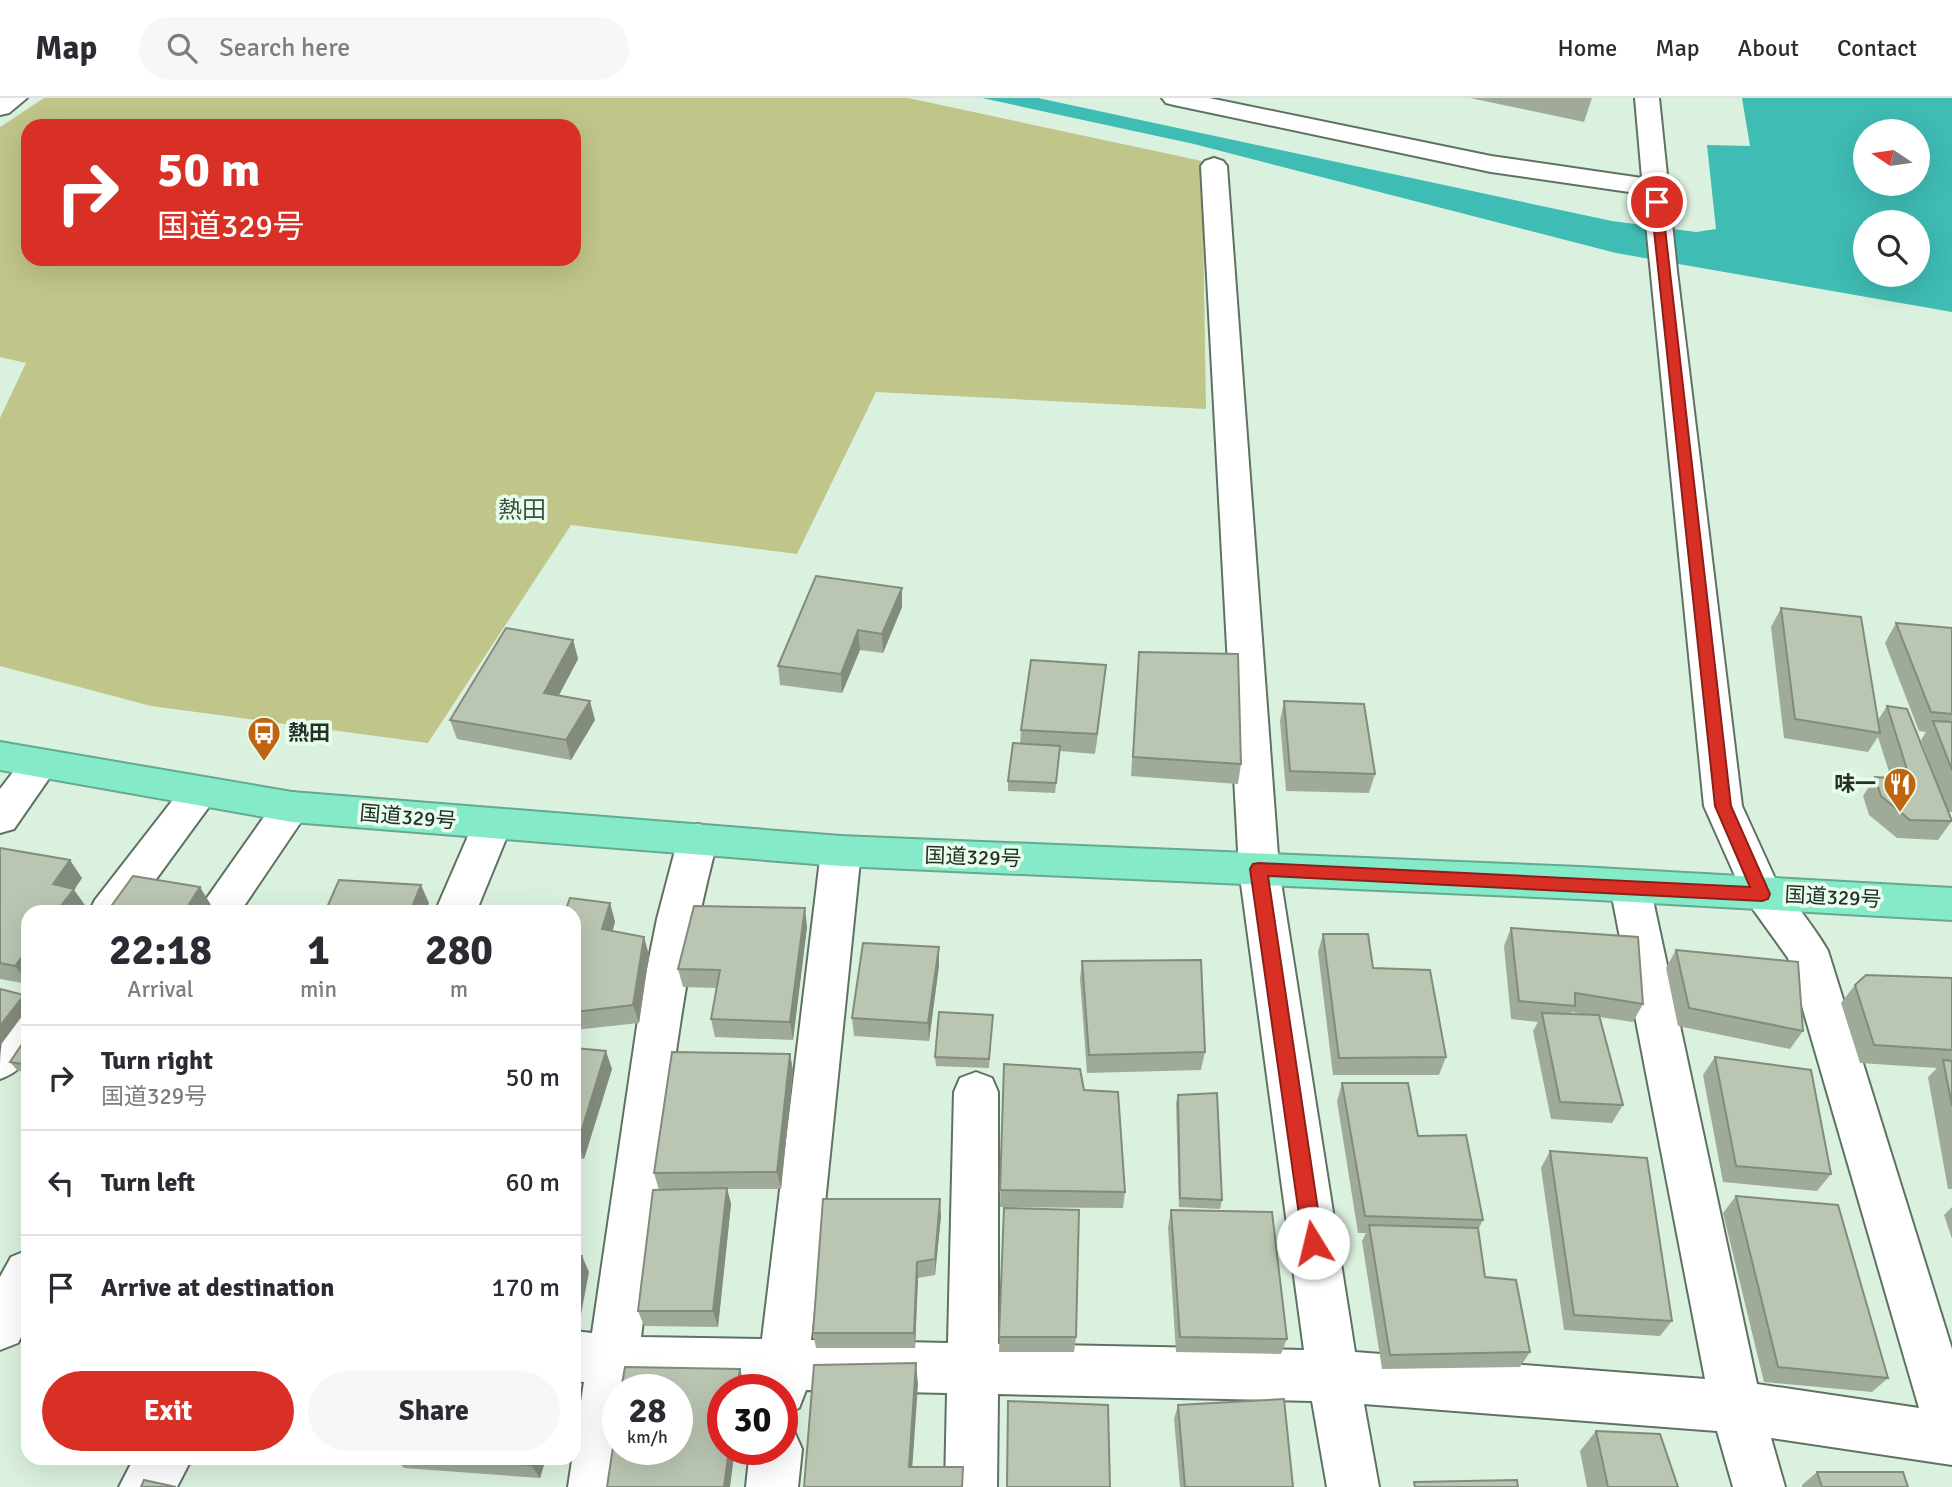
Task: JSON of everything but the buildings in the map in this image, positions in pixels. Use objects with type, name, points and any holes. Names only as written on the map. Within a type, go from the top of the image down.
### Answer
[{"type":"highway","name":"国道329号","points":[[0,756],[292,807],[841,851],[1630,886],[1952,904]]},
{"type":"street","points":[[0,108],[15,98]]},
{"type":"street","points":[[1174,98],[1491,164],[1656,188]]},
{"type":"street","points":[[1647,98],[1663,271],[1723,806],[1762,894],[1807,951],[1952,1432]]},
{"type":"street","points":[[1214,166],[1259,869],[1333,1376],[1353,1487]]},
{"type":"street","points":[[0,818],[40,764]]},
{"type":"street","points":[[114,905],[200,793]]},
{"type":"street","points":[[222,905],[292,807]]},
{"type":"street","points":[[458,905],[492,824]]},
{"type":"street","points":[[594,1487],[594,1359],[662,987],[682,892],[698,839]]},
{"type":"street","points":[[782,1374],[841,851]]},
{"type":"street","points":[[1630,886],[1735,1407],[1759,1487]]},
{"type":"street","points":[[0,1060],[21,1032]]},
{"type":"street","points":[[971,1487],[976,1092]]},
{"type":"street","points":[[594,1359],[751,1374]]},
{"type":"street","points":[[798,1376],[973,1368],[1333,1376],[1735,1407],[1952,1439]]},
{"type":"street","points":[[145,1487],[161,1465]]},
{"type":"street","points":[[772,1487],[774,1465]]},
{"type":"green space","points":[[44,98],[908,98],[1202,161],[1206,409],[876,392],[797,554],[571,525],[428,743],[151,706],[0,666],[0,418],[26,363],[0,357],[0,127]]},
{"type":"water","points":[[982,98],[1038,98],[1612,221],[1696,232],[1716,229],[1707,145],[1750,146],[1742,98],[1952,98],[1952,312],[1616,253],[1194,144]]},
{"type":"place","name":"熱田","points":[[264,763]]},
{"type":"place","name":"味一","points":[[1900,814]]},
{"type":"district","name":"熱田","points":[[522,510]]},
{"type":"route","points":[[1313,1243],[1259,869],[1762,894],[1723,806],[1657,202]]}]
